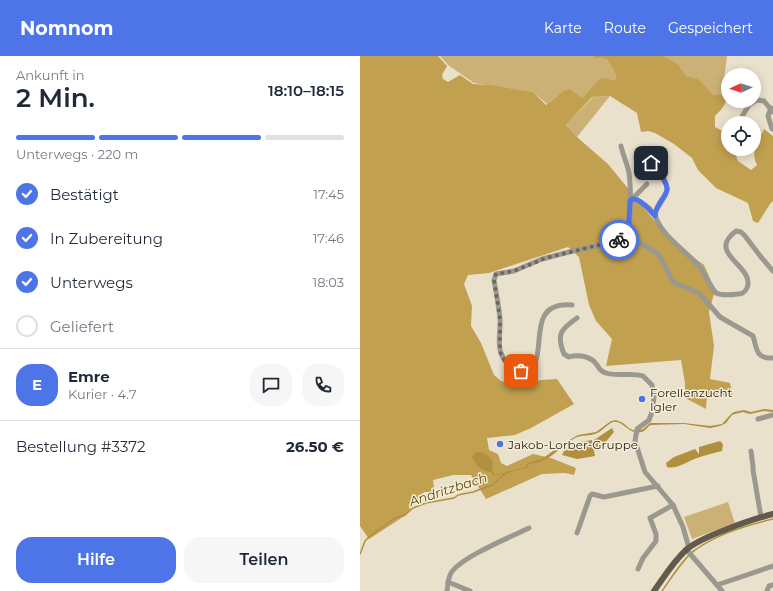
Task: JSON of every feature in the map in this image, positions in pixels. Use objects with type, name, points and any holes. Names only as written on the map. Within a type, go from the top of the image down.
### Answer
[{"type":"main road","points":[[654,591],[679,557],[688,548],[718,533],[773,514]]},
{"type":"street","points":[[742,116],[749,105],[757,100],[764,101],[772,110],[768,116],[772,129]]},
{"type":"street","points":[[621,146],[629,174],[632,200],[628,239]]},
{"type":"street","points":[[636,158],[638,153],[651,163],[661,176],[667,189],[655,216]]},
{"type":"street","points":[[632,200],[647,184]]},
{"type":"street","points":[[632,200],[649,208],[669,237],[698,264],[718,295],[743,293],[748,286],[748,278],[729,253],[726,245],[728,239],[736,231],[741,232],[745,236],[773,271]]},
{"type":"street","points":[[572,305],[557,304],[547,311],[541,323],[538,337],[538,358],[531,368],[524,371],[517,371],[506,363],[500,352],[500,319],[494,276],[496,274],[514,271],[546,258],[573,250],[628,239],[636,240],[655,251],[664,262],[672,280],[679,286],[700,294],[720,317],[753,336],[758,353],[764,357],[773,358]]},
{"type":"street","points":[[577,318],[562,330],[560,338],[564,354],[569,356],[576,354],[588,358],[596,363],[604,372],[643,376],[652,385],[654,397],[652,412],[649,420],[636,432],[635,441],[645,472],[673,505],[683,526],[688,548],[722,591]]},
{"type":"street","points":[[758,419],[773,415]]},
{"type":"street","points":[[751,451],[761,517]]},
{"type":"street","points":[[577,533],[592,494],[604,497],[658,486]]},
{"type":"street","points":[[638,569],[643,558],[656,541],[656,534],[650,518],[673,505]]},
{"type":"street","points":[[447,591],[448,582],[452,573],[464,562],[529,528]]},
{"type":"street","points":[[717,585],[773,566]]},
{"type":"street","points":[[448,582],[470,591]]},
{"type":"street","points":[[767,591],[769,586],[773,585]]},
{"type":"shaded area","points":[[360,56],[438,56],[447,66],[442,75],[443,79],[448,82],[460,75],[473,84],[490,85],[533,92],[546,105],[562,92],[569,89],[582,98],[601,78],[615,80],[616,75],[607,59],[594,58],[595,56],[664,56],[678,64],[686,76],[698,79],[714,95],[721,95],[722,108],[715,116],[715,127],[721,130],[721,156],[736,156],[738,161],[751,170],[757,165],[754,156],[761,156],[761,135],[764,129],[773,136],[773,201],[758,223],[753,221],[748,203],[716,188],[698,170],[692,158],[674,144],[655,133],[648,131],[641,132],[637,113],[610,96],[592,97],[566,125],[578,138],[608,164],[672,242],[704,265],[715,290],[709,312],[714,346],[710,379],[730,383],[733,396],[707,395],[706,409],[685,398],[685,383],[681,360],[606,366],[612,339],[596,321],[589,305],[579,257],[568,247],[489,273],[468,275],[464,284],[472,306],[471,326],[481,343],[494,375],[501,381],[521,386],[541,380],[557,379],[574,404],[531,428],[515,435],[487,438],[489,450],[498,454],[501,463],[507,466],[533,454],[551,458],[576,468],[574,475],[565,473],[542,474],[486,499],[471,475],[453,475],[433,480],[433,492],[424,492],[406,515],[369,539],[360,526]]},
{"type":"shaded area","points":[[440,56],[595,56],[595,58],[607,59],[616,75],[615,80],[601,79],[582,98],[562,92],[547,104],[533,92],[474,83],[448,65]]},
{"type":"shaded area","points":[[664,56],[727,56],[725,68],[721,68],[721,95],[714,95],[698,80],[686,76],[678,64]]},
{"type":"shaded area","points":[[610,96],[577,137],[566,125],[593,97]]},
{"type":"shaded area","points":[[764,409],[773,410],[773,412],[764,411],[750,414],[743,412],[735,414],[732,415],[726,423],[710,428],[684,424],[651,425],[639,433],[631,431],[617,422],[613,422],[598,433],[577,437],[547,459],[529,464],[527,468],[505,474],[493,475],[491,471],[489,472],[483,470],[477,465],[472,457],[476,452],[486,454],[493,462],[492,469],[494,474],[500,474],[526,467],[528,463],[542,459],[578,435],[596,432],[611,421],[616,420],[635,431],[643,429],[650,423],[684,423],[710,426],[722,424],[734,412],[744,410],[751,412]]},
{"type":"shaded area","points":[[612,428],[614,432],[597,451],[594,440]]},
{"type":"shaded area","points":[[592,440],[595,456],[577,459],[562,455],[564,451],[581,442]]},
{"type":"shaded area","points":[[720,441],[723,444],[722,451],[693,459],[678,466],[671,468],[667,467],[666,463],[674,457],[695,449],[699,454],[699,447]]},
{"type":"shaded area","points":[[728,502],[735,523],[692,539],[684,517]]},
{"type":"waterway","name":"Andritzbach","points":[[360,554],[365,541],[370,536],[395,518],[405,515],[413,508],[426,503],[454,498],[458,495],[473,492],[492,485],[506,473]]},
{"type":"waterway","points":[[662,591],[686,558],[704,544],[732,531],[773,519]]},
{"type":"way so far","points":[[521,371],[517,371],[506,363],[500,352],[500,319],[494,276],[496,274],[514,271],[546,258],[573,250],[619,240]]},
{"type":"place","name":"Forellenzucht Igler","points":[[642,399]]},
{"type":"place","name":"Jakob-Lorber-Gruppe","points":[[500,444]]},
{"type":"route","points":[[619,240],[628,239],[629,215],[631,208],[630,201],[633,198],[649,208],[655,216],[655,213],[666,194],[666,184],[651,163]]}]
